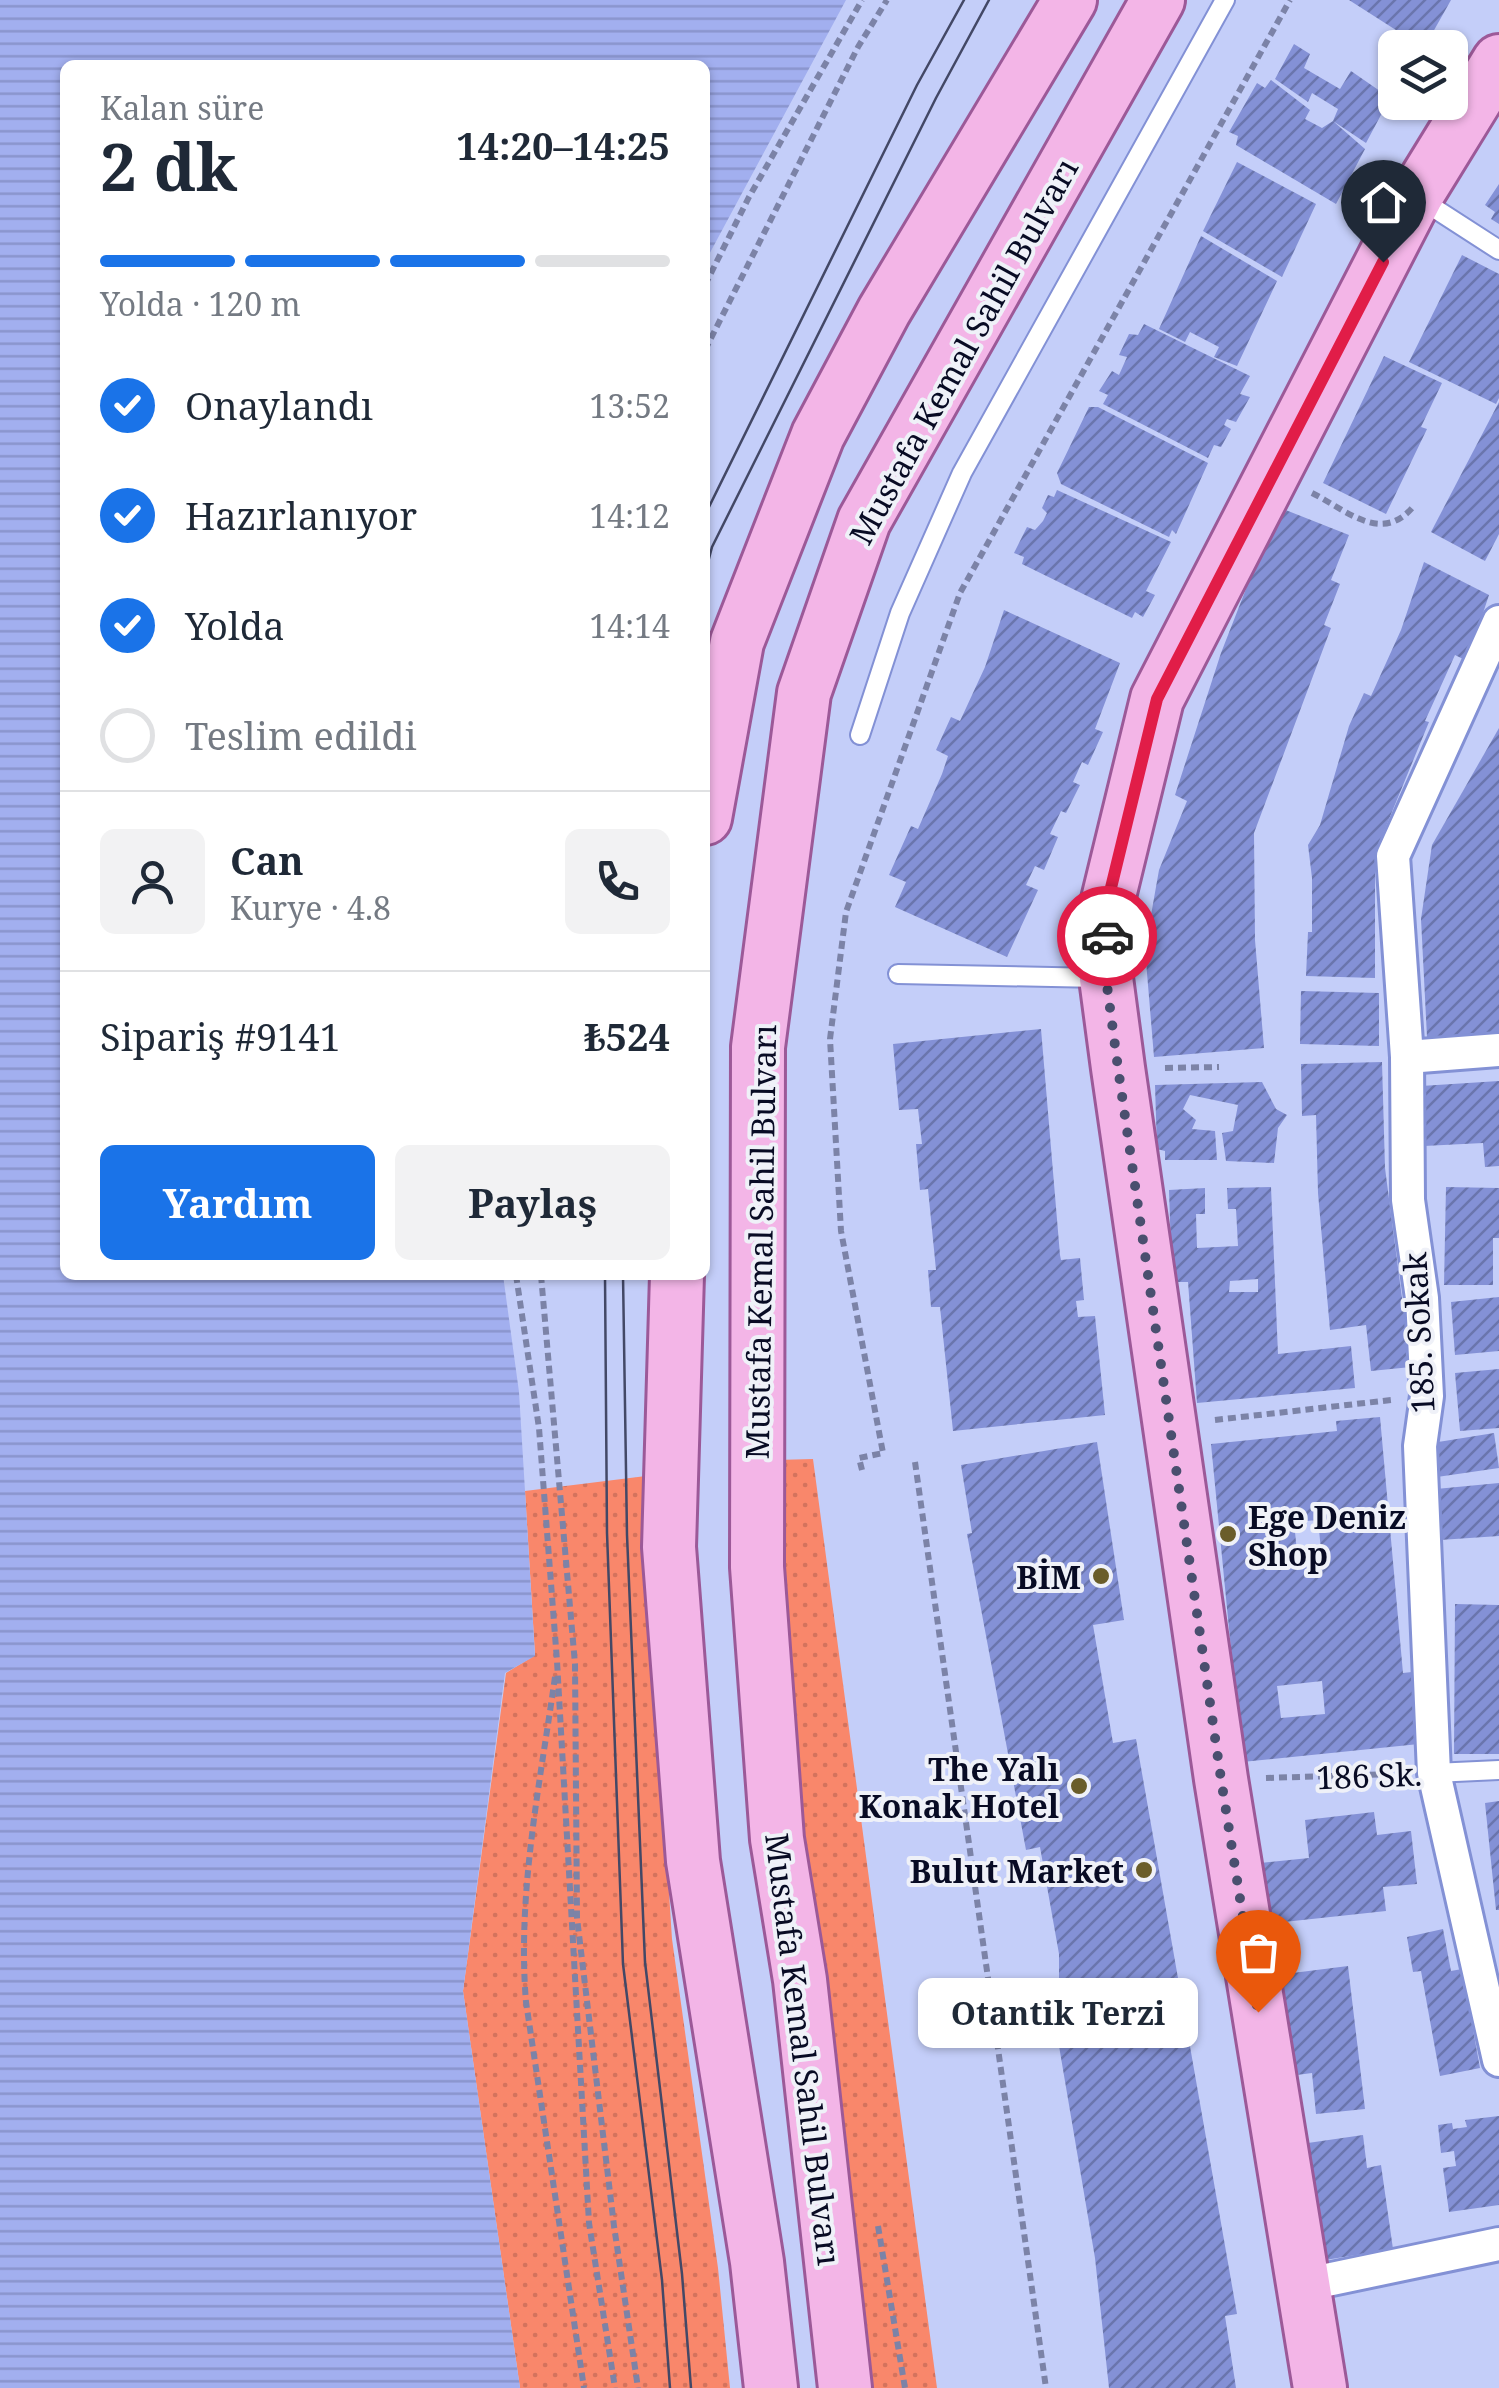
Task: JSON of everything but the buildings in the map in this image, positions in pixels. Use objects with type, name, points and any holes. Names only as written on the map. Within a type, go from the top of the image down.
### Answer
[{"type":"main road","points":[[710,790],[737,642],[818,435],[884,311],[1070,0]]},
{"type":"main road","name":"Mustafa Kemal Sahil Bulvarı","points":[[845,2388],[800,1980],[777,1839],[757,1567],[758,1048],[801,713],[804,693],[864,521],[1158,0]]},
{"type":"main road","points":[[1320,2388],[1221,1779],[1106,978],[1108,900],[1157,699],[1416,196],[1499,61]]},
{"type":"main road","points":[[677,1280],[670,1547],[694,1861],[756,2262],[771,2388]]},
{"type":"street","name":"185. Sokak","points":[[1499,622],[1393,856],[1406,1057],[1408,1200],[1422,1298],[1427,1396],[1420,1446],[1434,1774],[1499,2060]]},
{"type":"street","points":[[1406,1057],[1499,1050]]},
{"type":"street","points":[[1303,2285],[1499,2244]]},
{"type":"lane","points":[[860,735],[900,612],[962,474],[1225,0]]},
{"type":"lane","points":[[1416,196],[1499,250]]},
{"type":"lane","points":[[898,974],[1106,978]]},
{"type":"lane","name":"186 Sk.","points":[[1434,1774],[1499,1770]]},
{"type":"path","points":[[710,276],[749,198],[862,0]]},
{"type":"path","points":[[710,340],[858,47],[887,0]]},
{"type":"path","points":[[862,1470],[859,1458],[883,1454],[841,1230],[830,1038],[846,912],[960,594],[1290,0]]},
{"type":"path","points":[[1304,488],[1384,526],[1400,522],[1413,507]]},
{"type":"path","points":[[1155,1068],[1219,1068]]},
{"type":"path","points":[[517,1280],[539,1428],[558,1660],[588,2223],[615,2388]]},
{"type":"path","points":[[541,1280],[575,1664],[576,1918],[638,2388]]},
{"type":"path","points":[[1206,1421],[1427,1396]]},
{"type":"path","points":[[915,1462],[1046,2388]]},
{"type":"path","points":[[558,1660],[526,1884],[522,1948],[526,2002],[584,2388]]},
{"type":"path","name":"186 Sk.","points":[[1259,1778],[1434,1774]]},
{"type":"shaded area","points":[[813,1459],[937,2388],[865,2388],[822,1951],[801,1809],[775,1460]]},
{"type":"shaded area","points":[[654,1475],[657,1704],[672,1939],[718,2268],[730,2388],[520,2388],[463,1991],[506,1673],[535,1655],[525,1491]]},
{"type":"water","points":[[0,0],[846,0],[710,253],[710,60],[60,60],[60,1280],[504,1280],[519,1392],[535,1656],[505,1673],[463,1991],[520,2388],[0,2388]]},
{"type":"tram line","points":[[710,505],[917,85],[964,0]]},
{"type":"tram line","points":[[710,555],[936,98],[989,0]]},
{"type":"tram line","points":[[605,1280],[607,1533],[623,1964],[662,2280],[670,2388]]},
{"type":"tram line","points":[[623,1280],[627,1535],[645,1962],[682,2274],[691,2388]]},
{"type":"way so far","points":[[1107,936],[1106,978],[1118,1068],[1258,2012]]},
{"type":"place","name":"Ege Deniz Shop","points":[[1228,1534]]},
{"type":"place","name":"BİM","points":[[1101,1576]]},
{"type":"place","name":"The Yalı Konak Hotel","points":[[1079,1786]]},
{"type":"place","name":"Bulut Market","points":[[1144,1870]]},
{"type":"place","name":"Otantik Terzi","points":[[1258,2012]]},
{"type":"route","points":[[1107,936],[1108,900],[1157,699],[1383,262]]}]
